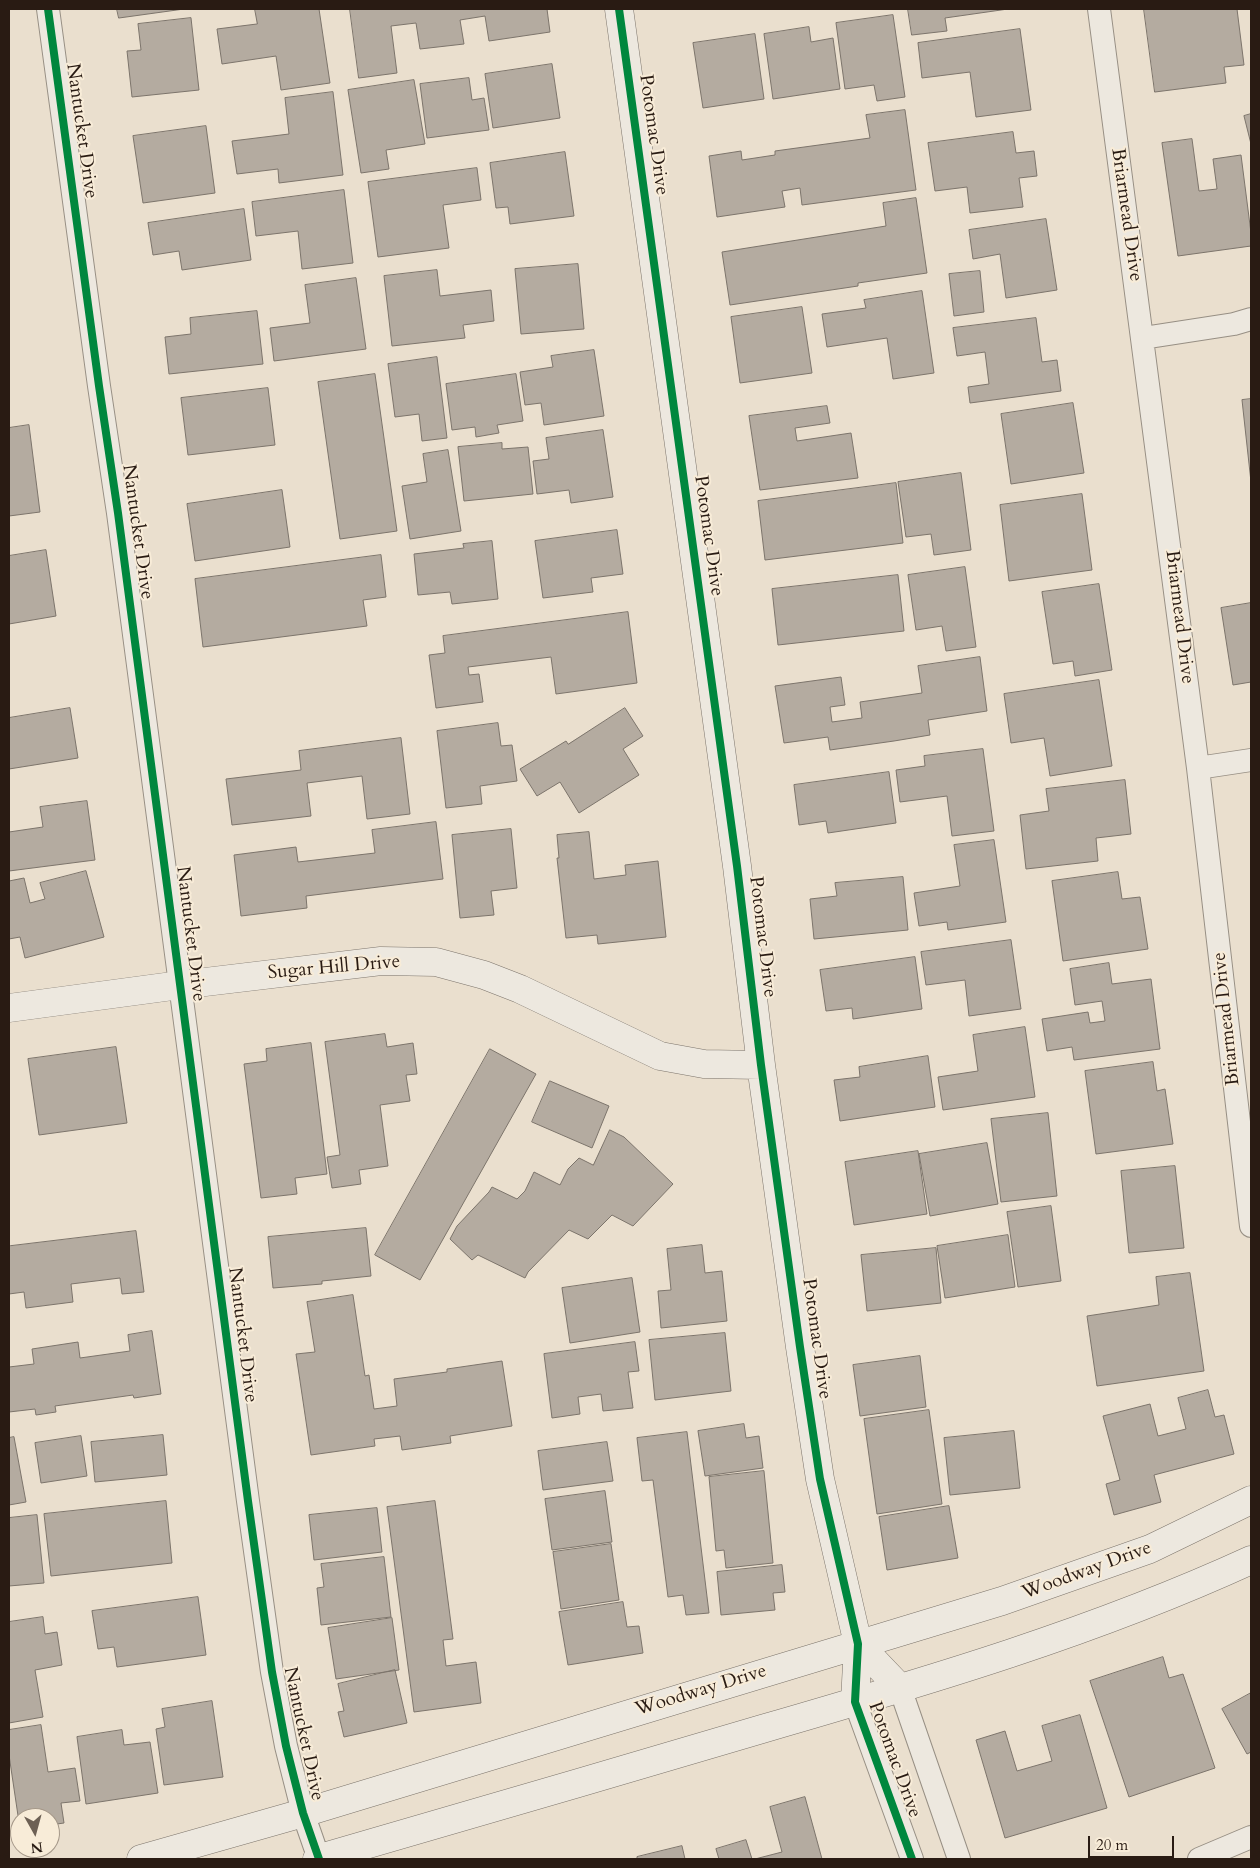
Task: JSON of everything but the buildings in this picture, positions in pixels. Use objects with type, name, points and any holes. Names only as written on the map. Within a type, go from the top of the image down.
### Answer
[{"type":"street","name":"Nantucket Drive","points":[[48,9],[118,513],[272,1672],[286,1746],[303,1813],[318,1859]]},
{"type":"street","name":"Potomac Drive","points":[[619,9],[820,1479],[858,1644],[854,1702],[912,1859]]},
{"type":"street","name":"Briarmead Drive","points":[[1099,9],[1198,768],[1250,1216]]},
{"type":"street","points":[[1143,338],[1234,324],[1251,319]]},
{"type":"street","points":[[1198,768],[1251,760]]},
{"type":"street","name":"Sugar Hill Drive","points":[[9,1008],[180,984],[381,961],[436,962],[484,975],[520,989],[660,1056],[704,1064],[762,1064]]},
{"type":"street","name":"Woodway Drive","points":[[141,1859],[303,1813],[1002,1601],[1150,1549],[1251,1500]]},
{"type":"street","points":[[318,1859],[854,1702],[1045,1642],[1190,1588],[1251,1560]]},
{"type":"street","name":"Potomac Drive","points":[[858,1644],[900,1688],[959,1859]]},
{"type":"street","points":[[1199,1859],[1251,1837]]},
{"type":"cycle path","points":[[48,9],[118,513],[272,1672],[286,1746],[303,1813],[319,1859]]},
{"type":"cycle path","points":[[619,9],[737,866],[761,1065],[800,1347],[820,1479],[858,1644],[855,1702],[912,1859]]}]
